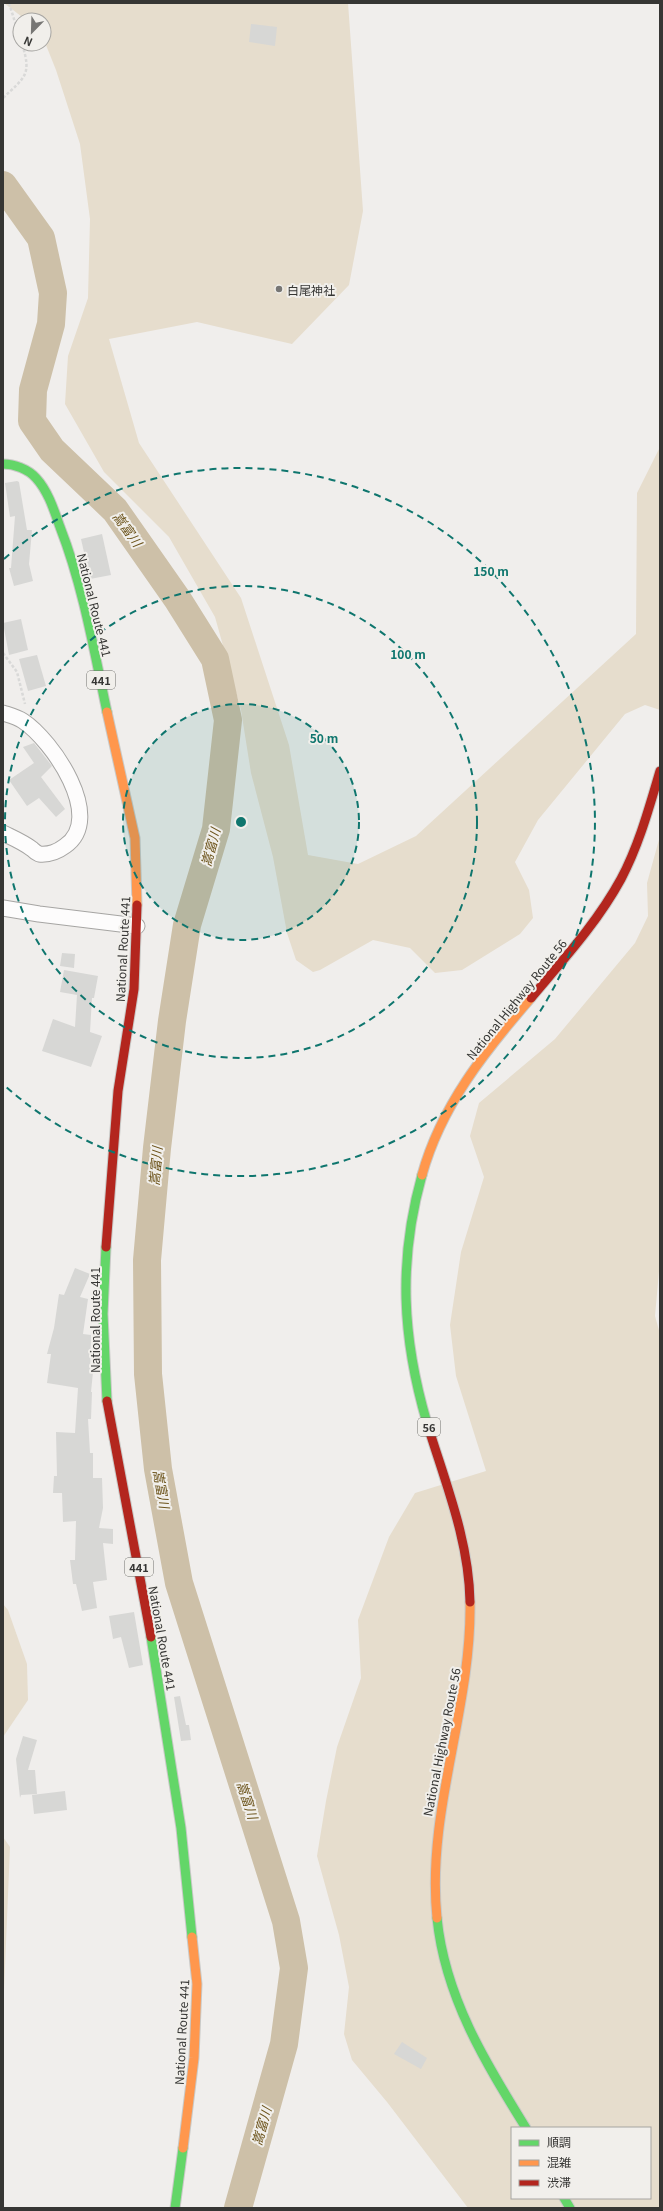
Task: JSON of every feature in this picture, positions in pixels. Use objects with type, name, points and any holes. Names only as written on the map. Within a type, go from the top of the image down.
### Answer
[{"type":"highway","name":"National Route 441","points":[[3,464],[13,464],[35,477],[50,500],[70,553],[86,614],[136,838],[137,926],[134,989],[118,1091],[108,1217],[103,1314],[107,1403],[159,1680],[181,1828],[198,1984],[194,2058],[175,2208]]},
{"type":"highway","name":"National Highway Route 56","points":[[525,2127],[483,2058],[457,2004],[442,1956],[435,1896],[436,1836],[468,1678],[470,1624],[467,1561],[452,1499],[415,1381],[407,1333],[404,1272],[413,1208],[424,1168],[449,1110],[478,1061],[569,954],[614,891],[640,838],[660,771]]},
{"type":"highway","points":[[565,2199],[570,2208]]},
{"type":"street","points":[[3,713],[22,721],[49,745],[69,775],[79,805],[78,829],[70,843],[55,853],[38,854],[21,841],[3,833]]},
{"type":"street","points":[[3,908],[137,926]]},
{"type":"path","points":[[9,3],[12,13]]},
{"type":"path","points":[[3,98],[23,80],[28,62],[25,52]]},
{"type":"path","points":[[3,652],[17,672],[25,699],[22,721]]},
{"type":"shaded area","points":[[4,3],[348,3],[363,211],[349,285],[292,344],[197,322],[109,339],[139,443],[241,598],[289,745],[308,855],[358,864],[416,836],[636,634],[637,493],[660,447],[660,710],[645,705],[625,714],[538,820],[515,862],[529,890],[533,918],[520,934],[462,970],[435,973],[410,948],[373,940],[320,970],[313,972],[296,960],[287,933],[273,857],[251,773],[241,710],[215,617],[169,537],[104,472],[65,404],[68,356],[88,298],[90,219],[80,144],[49,52],[52,52],[52,12],[16,12]]},
{"type":"shaded area","points":[[660,836],[660,1260],[655,1316],[660,1334],[660,2208],[468,2208],[387,2102],[352,2060],[344,2034],[349,1987],[339,1935],[317,1856],[337,1747],[361,1678],[358,1620],[389,1537],[415,1493],[486,1471],[456,1376],[450,1325],[461,1252],[484,1177],[470,1136],[479,1103],[555,1039],[635,943],[648,916],[647,883]]},
{"type":"shaded area","points":[[3,1604],[8,1610],[27,1664],[28,1700],[3,1737]]},
{"type":"shaded area","points":[[3,1837],[10,1847],[3,2015]]},
{"type":"building","points":[[251,24],[277,27],[275,46],[249,42]]},
{"type":"building","points":[[19,482],[27,530],[32,530],[29,564],[33,581],[14,586],[9,568],[11,568],[15,516],[10,517],[5,483]]},
{"type":"building","points":[[102,534],[111,575],[90,579],[81,539]]},
{"type":"building","points":[[21,619],[28,650],[9,655],[3,623]]},
{"type":"building","points":[[37,655],[46,686],[28,691],[19,659]]},
{"type":"building","points":[[34,743],[52,766],[41,777],[65,809],[56,817],[39,798],[27,806],[9,780],[34,763],[23,747]]},
{"type":"building","points":[[62,953],[75,954],[74,968],[60,966]]},
{"type":"building","points":[[64,970],[98,976],[94,998],[92,998],[90,1032],[102,1036],[91,1067],[42,1051],[53,1019],[75,1027],[77,995],[60,992]]},
{"type":"building","points":[[75,1268],[90,1274],[80,1297],[88,1299],[83,1334],[91,1335],[90,1372],[93,1372],[91,1419],[88,1419],[90,1453],[93,1453],[93,1478],[102,1478],[103,1508],[99,1528],[113,1529],[113,1544],[103,1543],[107,1580],[93,1582],[97,1608],[82,1611],[76,1584],[73,1584],[70,1560],[75,1560],[76,1521],[63,1522],[62,1493],[53,1493],[54,1476],[57,1476],[56,1432],[75,1433],[78,1388],[47,1383],[51,1354],[47,1354],[54,1328],[59,1294],[64,1295]]},
{"type":"building","points":[[134,1612],[143,1665],[129,1668],[121,1637],[113,1639],[109,1616]]},
{"type":"building","points":[[180,1696],[186,1725],[189,1725],[191,1740],[181,1741],[174,1697]]},
{"type":"building","points":[[23,1736],[37,1740],[28,1770],[35,1770],[37,1794],[21,1795],[20,1798],[16,1759]]},
{"type":"building","points":[[65,1791],[67,1810],[34,1814],[32,1795]]},
{"type":"building","points":[[402,2042],[427,2058],[421,2069],[394,2054]]},
{"type":"waterway","name":"嵩富川","points":[[3,185],[41,238],[53,293],[51,324],[33,390],[32,421],[52,450],[115,510],[178,600],[215,659],[228,720],[216,829],[187,925],[172,1021],[157,1148],[147,1260],[148,1374],[158,1469],[179,1583],[286,1921],[294,1968],[284,2044],[238,2208]]},
{"type":"traffic: fast","points":[[3,464],[21,468],[33,475],[44,489],[50,501],[68,549],[82,595],[107,712]]},
{"type":"traffic: fast","points":[[422,1175],[414,1207],[409,1238],[406,1269],[406,1299],[412,1360],[427,1423]]},
{"type":"traffic: fast","points":[[106,1247],[103,1314],[107,1401]]},
{"type":"traffic: fast","points":[[151,1637],[181,1828],[192,1937]]},
{"type":"traffic: fast","points":[[437,1918],[441,1947],[458,2002],[482,2053],[525,2127]]},
{"type":"traffic: fast","points":[[175,2208],[183,2148]]},
{"type":"traffic: fast","points":[[565,2199],[570,2208]]},
{"type":"traffic: slow","points":[[107,712],[135,838],[137,905]]},
{"type":"traffic: slow","points":[[422,1175],[430,1150],[441,1126],[466,1080],[497,1038],[531,998]]},
{"type":"traffic: slow","points":[[437,1918],[435,1878],[438,1839],[443,1799],[464,1681],[469,1642],[470,1602]]},
{"type":"traffic: slow","points":[[183,2148],[194,2058],[197,1984],[192,1937]]},
{"type":"traffic: jam","points":[[531,998],[590,926],[612,895],[621,879],[638,840],[660,771]]},
{"type":"traffic: jam","points":[[106,1247],[118,1091],[134,989],[137,905]]},
{"type":"traffic: jam","points":[[107,1401],[151,1637]]},
{"type":"traffic: jam","points":[[427,1423],[461,1534],[469,1579],[470,1602]]},
{"type":"place","name":"白尾神社","points":[[279,289]]}]
